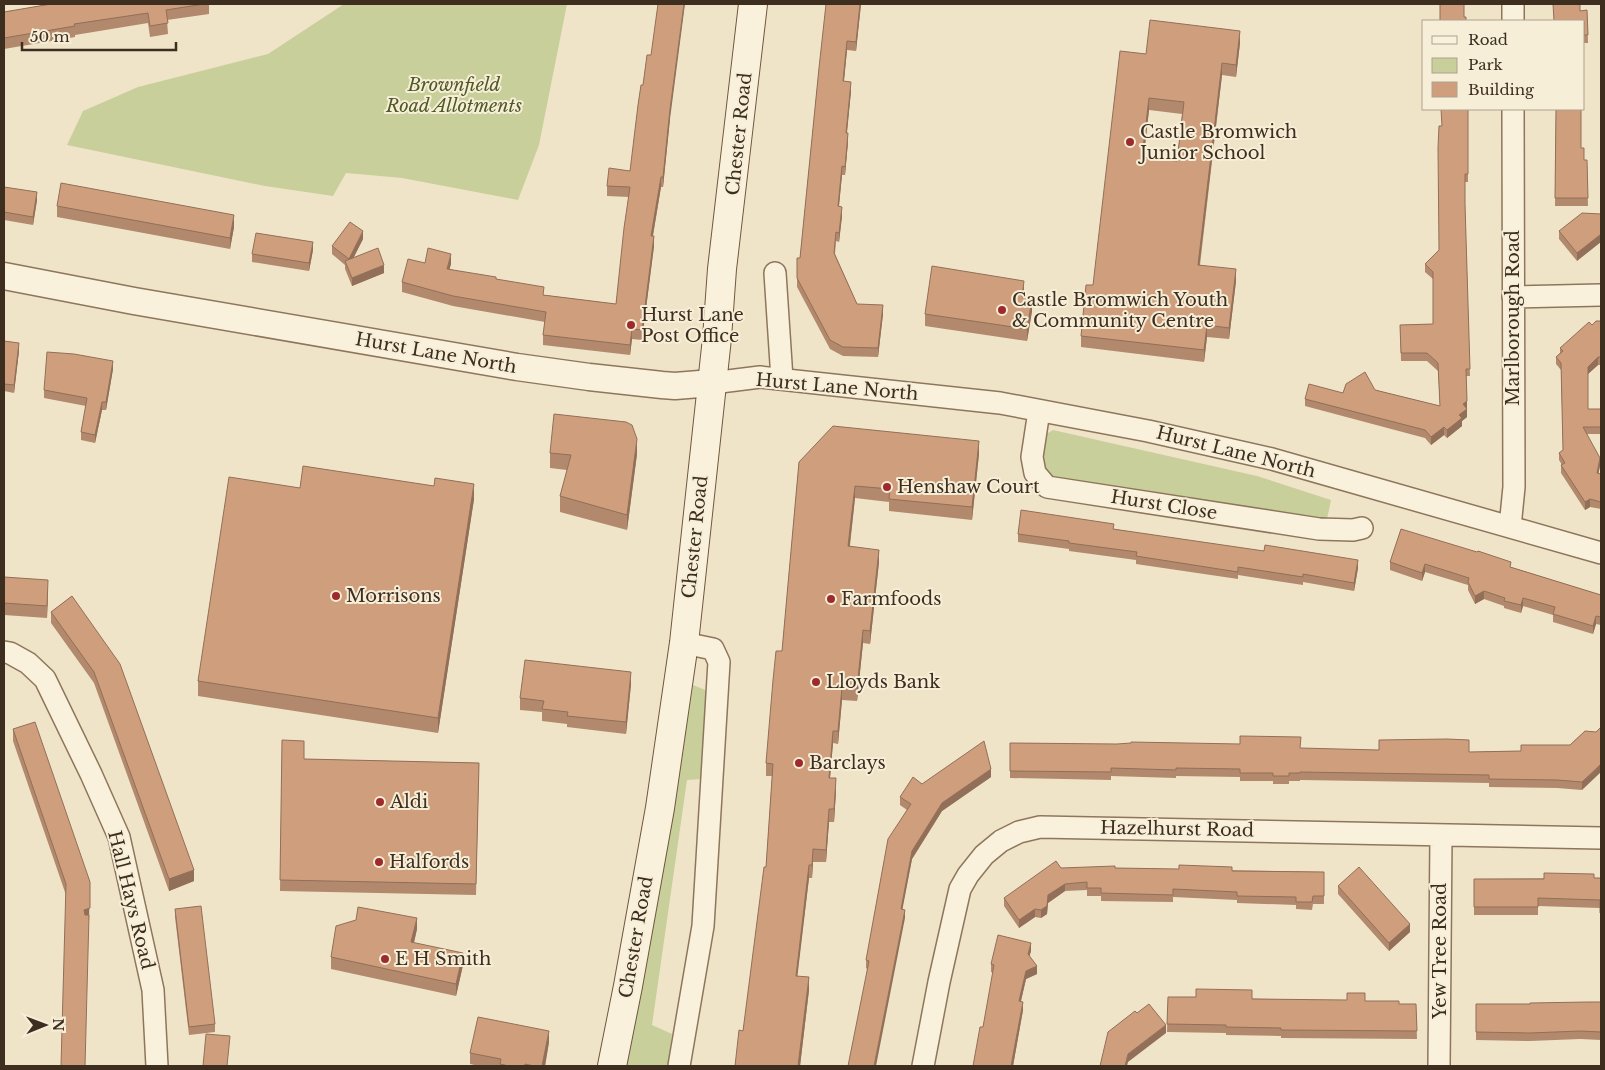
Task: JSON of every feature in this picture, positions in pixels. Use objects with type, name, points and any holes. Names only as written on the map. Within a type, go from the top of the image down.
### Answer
[{"type":"main road","name":"Chester Road","points":[[612,1066],[660,808],[684,643],[712,383],[722,269],[753,4]]},
{"type":"street","points":[[1513,4],[1513,20]]},
{"type":"street","name":"Marlborough Road","points":[[1510,527],[1514,487],[1513,110]]},
{"type":"street","points":[[775,273],[782,380]]},
{"type":"street","name":"Hurst Lane North","points":[[4,276],[134,301],[517,367],[589,377],[675,386],[760,377],[1000,403],[1148,431],[1272,459],[1601,553]]},
{"type":"street","points":[[1513,297],[1601,295]]},
{"type":"street","name":"Hurst Close","points":[[1039,411],[1032,457],[1035,474],[1048,487],[1319,530],[1353,530],[1362,528]]},
{"type":"street","points":[[678,1066],[702,926],[719,662],[713,649],[684,643]]},
{"type":"street","name":"Hall Hays Road","points":[[4,652],[10,653],[28,663],[44,679],[91,774],[119,837],[153,990],[157,1066]]},
{"type":"street","name":"Hazelhurst Road","points":[[923,1066],[939,982],[960,889],[968,875],[984,855],[1001,841],[1019,832],[1040,826],[1601,838]]},
{"type":"street","name":"Yew Tree Road","points":[[1439,1066],[1441,835]]},
{"type":"green space","name":"Brownfield Road Allotments","points":[[344,4],[567,4],[539,145],[518,200],[402,178],[346,173],[333,196],[265,186],[67,145],[83,111],[138,87],[268,54]]},
{"type":"green space","points":[[1053,430],[1257,476],[1331,500],[1327,519],[1166,497],[1056,479],[1042,471],[1041,437]]},
{"type":"green space","points":[[693,685],[708,691],[702,779],[687,780],[652,1025],[672,1034],[668,1066],[626,1066],[669,839]]},
{"type":"building","points":[[51,4],[204,4],[166,10],[168,23],[150,26],[148,13],[74,24],[75,26],[4,38],[4,12]]},
{"type":"building","points":[[658,4],[684,4],[663,177],[661,177],[651,236],[654,236],[642,330],[632,329],[630,345],[543,335],[546,312],[453,296],[402,282],[408,259],[425,263],[428,248],[451,254],[447,269],[544,287],[543,295],[616,304],[630,187],[607,186],[609,168],[630,171],[641,85],[643,85],[647,55],[651,55]]},
{"type":"building","points":[[826,4],[860,4],[856,42],[847,41],[843,81],[851,82],[846,133],[848,133],[845,167],[842,166],[838,206],[842,207],[839,233],[836,232],[834,253],[857,304],[883,305],[878,348],[843,347],[830,340],[797,278],[797,258],[800,258]]},
{"type":"building","points":[[1440,4],[1464,4],[1464,17],[1466,17],[1466,20],[1440,20]]},
{"type":"building","points":[[1553,4],[1580,4],[1580,11],[1587,10],[1588,35],[1585,35],[1585,20],[1554,20]]},
{"type":"building","points":[[1150,20],[1240,31],[1236,65],[1222,63],[1198,265],[1236,269],[1229,328],[1207,325],[1204,350],[1081,336],[1086,285],[1093,285],[1120,51],[1146,54]],"holes":[[[1149,98],[1184,102],[1177,161],[1142,157]]]},
{"type":"building","points":[[1441,110],[1468,110],[1468,174],[1465,174],[1465,204],[1470,369],[1466,369],[1467,401],[1463,404],[1467,409],[1459,415],[1462,418],[1447,430],[1444,427],[1431,437],[1425,430],[1305,399],[1309,384],[1343,393],[1346,384],[1365,372],[1375,390],[1440,406],[1438,363],[1427,353],[1401,353],[1400,325],[1433,324],[1433,272],[1425,264],[1439,250],[1438,148],[1439,126],[1442,126]]},
{"type":"building","points":[[1556,110],[1581,110],[1581,148],[1584,148],[1584,160],[1587,160],[1588,198],[1555,198]]},
{"type":"building","points":[[61,183],[234,215],[230,238],[57,206]]},
{"type":"building","points":[[4,187],[37,192],[33,217],[4,212]]},
{"type":"building","points":[[1582,213],[1601,214],[1601,234],[1577,253],[1559,231]]},
{"type":"building","points":[[350,222],[363,231],[349,259],[332,246]]},
{"type":"building","points":[[256,233],[313,242],[309,263],[252,254]]},
{"type":"building","points":[[378,248],[384,265],[352,278],[345,261]]},
{"type":"building","name":"Castle Bromwich Youth & Community Centre","points":[[932,266],[1024,281],[1022,297],[1032,299],[1027,329],[925,314]]},
{"type":"building","points":[[1596,321],[1601,321],[1601,357],[1598,357],[1588,367],[1588,409],[1601,409],[1601,427],[1583,427],[1600,458],[1597,473],[1601,474],[1601,502],[1590,499],[1585,502],[1561,465],[1565,463],[1559,453],[1563,450],[1561,363],[1556,357],[1563,351],[1560,348],[1589,322],[1592,325]]},
{"type":"building","points":[[4,341],[19,343],[14,385],[4,384]]},
{"type":"building","points":[[47,352],[74,354],[113,361],[106,402],[102,402],[95,435],[81,432],[87,398],[44,390]]},
{"type":"building","points":[[554,414],[626,422],[632,425],[637,439],[627,515],[560,496],[571,455],[550,453]]},
{"type":"building","points":[[833,426],[979,441],[972,507],[889,499],[890,489],[855,486],[848,546],[879,550],[870,631],[863,630],[857,688],[842,687],[838,731],[833,731],[829,778],[836,778],[834,809],[829,809],[826,850],[813,849],[812,865],[809,865],[796,976],[809,977],[798,1066],[735,1066],[739,1030],[743,1031],[764,867],[766,867],[773,764],[766,763],[776,651],[782,651],[799,462]]},
{"type":"building","name":"Morrisons","points":[[303,466],[434,486],[435,478],[474,484],[438,718],[198,681],[229,477],[300,488]]},
{"type":"building","points":[[1021,510],[1114,524],[1113,529],[1264,551],[1265,545],[1358,560],[1354,583],[1303,574],[1303,577],[1238,567],[1238,572],[1136,556],[1137,552],[1018,534]]},
{"type":"building","points":[[1401,529],[1478,551],[1511,562],[1510,567],[1601,595],[1601,617],[1596,616],[1593,626],[1553,614],[1555,607],[1523,598],[1521,605],[1504,601],[1505,598],[1484,591],[1475,596],[1468,582],[1469,578],[1425,564],[1422,573],[1390,562]]},
{"type":"building","points":[[4,577],[48,580],[47,606],[4,603]]},
{"type":"building","points":[[72,596],[120,664],[194,870],[169,879],[94,672],[51,612]]},
{"type":"building","points":[[525,660],[631,672],[626,722],[567,716],[568,712],[542,709],[544,701],[520,698]]},
{"type":"building","points":[[35,722],[90,882],[90,908],[84,910],[85,915],[89,915],[85,1066],[61,1066],[66,884],[13,729]]},
{"type":"building","points":[[1601,727],[1601,764],[1582,782],[1489,779],[1489,775],[1300,772],[1289,773],[1289,776],[1273,776],[1273,773],[1240,773],[1240,769],[1111,768],[1111,772],[1010,771],[1010,743],[1117,744],[1131,742],[1240,744],[1240,736],[1301,737],[1300,748],[1379,750],[1379,740],[1447,739],[1469,740],[1469,752],[1521,751],[1521,745],[1570,745],[1585,731],[1596,732]]},
{"type":"building","points":[[282,740],[304,741],[304,759],[479,763],[476,884],[280,880]]},
{"type":"building","points":[[984,741],[991,769],[942,803],[912,851],[901,909],[905,910],[874,1066],[848,1066],[869,961],[866,960],[888,839],[911,804],[900,797],[913,777],[922,784]]},
{"type":"building","points":[[1056,861],[1061,868],[1115,866],[1115,868],[1179,869],[1179,865],[1232,867],[1232,871],[1324,872],[1324,896],[1313,896],[1312,902],[1296,902],[1296,897],[1237,896],[1237,892],[1173,889],[1173,895],[1101,893],[1101,888],[1087,888],[1087,882],[1065,884],[1048,895],[1047,906],[1041,910],[1035,909],[1019,920],[1004,898]]},
{"type":"building","points":[[1359,867],[1410,924],[1389,943],[1338,886]]},
{"type":"building","points":[[1544,873],[1594,874],[1594,878],[1601,878],[1601,913],[1600,900],[1538,898],[1538,907],[1474,907],[1474,879],[1544,879]]},
{"type":"building","points":[[201,906],[215,1024],[189,1027],[175,909]]},
{"type":"building","name":"E H Smith","points":[[358,907],[417,918],[411,942],[463,953],[456,984],[331,957],[336,926],[356,920]]},
{"type":"building","points":[[998,935],[1031,943],[1028,954],[1037,966],[1026,971],[1019,1001],[1023,1002],[1011,1066],[973,1066],[980,1027],[983,1027],[994,965],[991,964]]},
{"type":"building","points":[[1196,989],[1252,990],[1252,999],[1347,1000],[1347,993],[1365,993],[1365,1001],[1399,1001],[1399,1004],[1416,1004],[1417,1031],[1281,1030],[1281,1028],[1226,1027],[1226,1025],[1167,1024],[1168,997],[1196,997]]},
{"type":"building","points":[[1601,1002],[1601,1032],[1476,1032],[1476,1004]]},
{"type":"building","points":[[1149,1004],[1166,1025],[1128,1054],[1125,1066],[1100,1066],[1108,1032],[1135,1011],[1137,1013]]},
{"type":"building","points":[[478,1017],[549,1031],[542,1066],[525,1064],[524,1066],[509,1066],[500,1064],[501,1059],[470,1053]]},
{"type":"building","points":[[206,1034],[230,1036],[227,1066],[203,1066]]},
{"type":"place","name":"Castle Bromwich Junior School","points":[[1130,142]]},
{"type":"place","name":"Castle Bromwich Youth & Community Centre","points":[[1002,310]]},
{"type":"place","name":"Hurst Lane Post Office","points":[[631,325]]},
{"type":"place","name":"Henshaw Court","points":[[887,487]]},
{"type":"place","name":"Morrisons","points":[[336,596]]},
{"type":"place","name":"Farmfoods","points":[[831,599]]},
{"type":"place","name":"Lloyds Bank","points":[[816,682]]},
{"type":"place","name":"Barclays","points":[[799,763]]},
{"type":"place","name":"Aldi","points":[[380,802]]},
{"type":"place","name":"Halfords","points":[[379,862]]},
{"type":"place","name":"E H Smith","points":[[385,959]]}]
